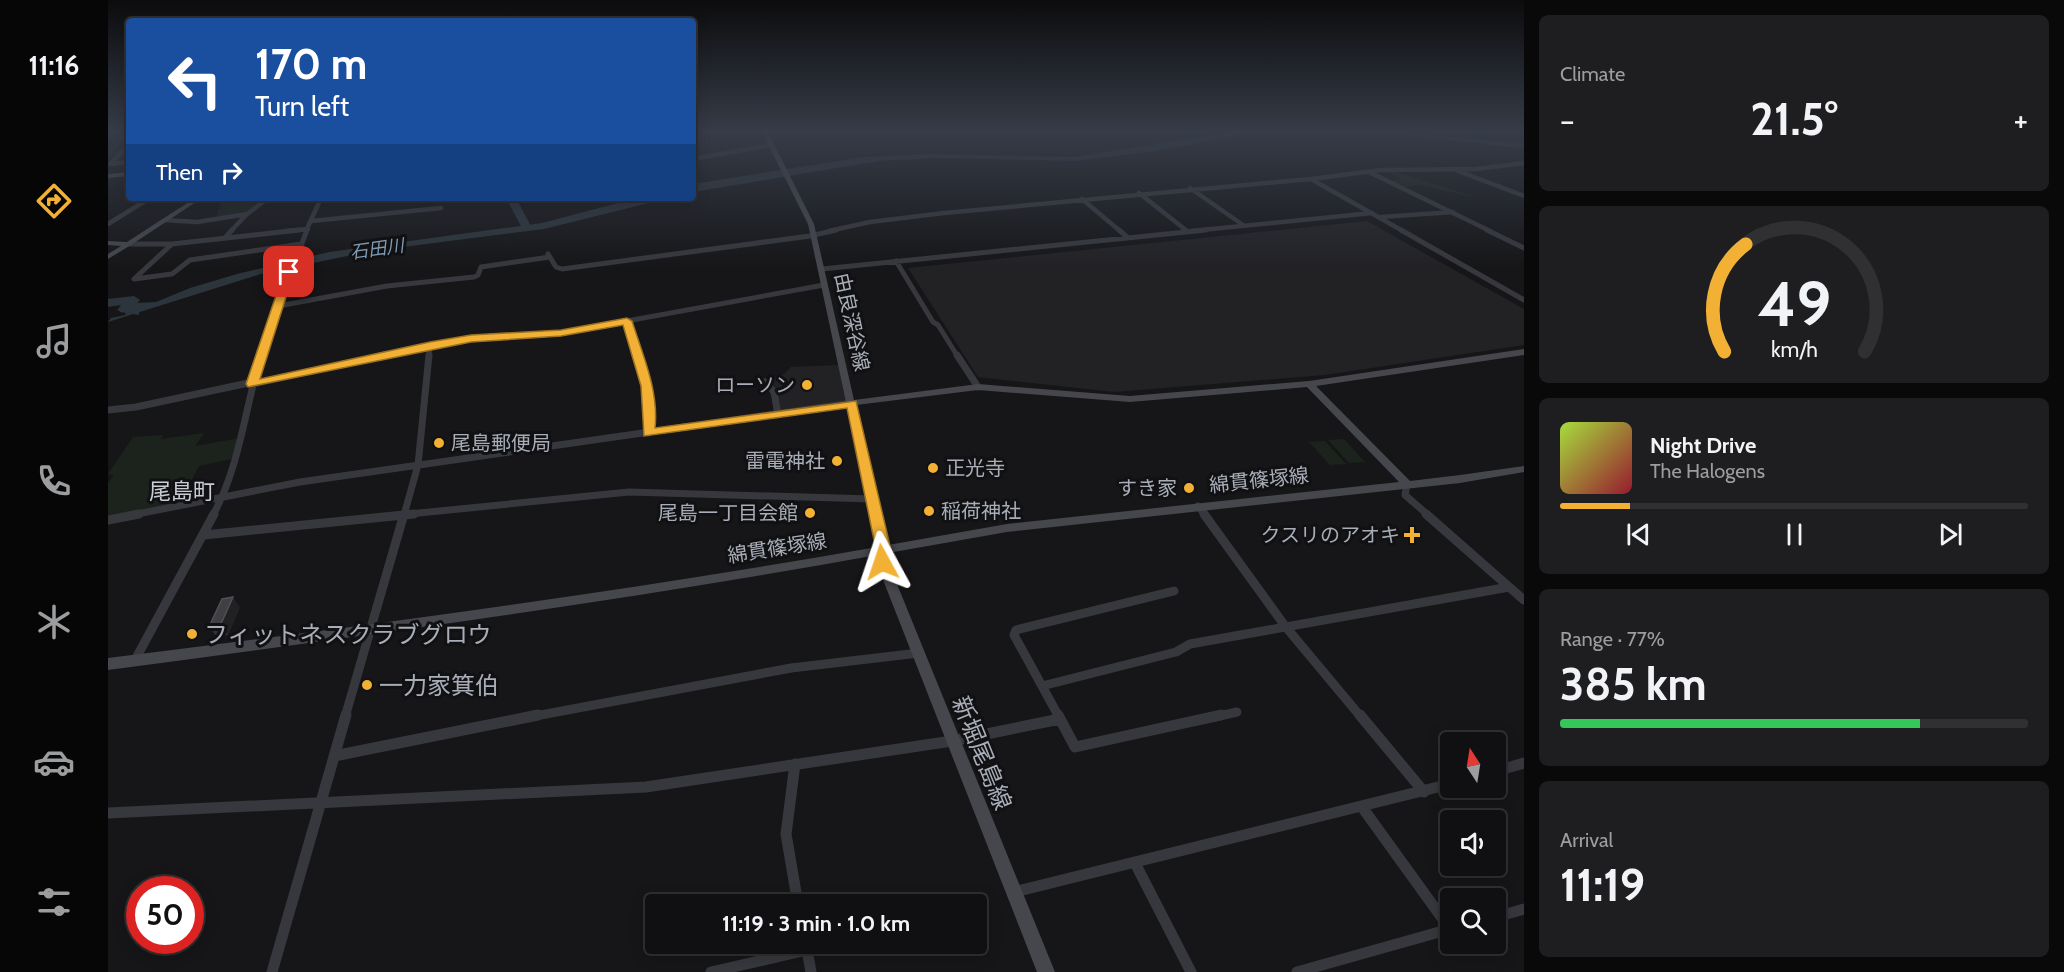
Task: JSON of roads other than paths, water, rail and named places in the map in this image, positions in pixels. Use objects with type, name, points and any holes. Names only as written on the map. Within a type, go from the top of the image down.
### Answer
[{"type":"main road","name":"由良深谷線","points":[[789,177],[807,211],[814,235],[883,550]]},
{"type":"main road","points":[[108,257],[194,201]]},
{"type":"main road","points":[[108,243],[130,244]]},
{"type":"main road","points":[[852,403],[978,387],[1130,399],[1309,384],[1524,352]]},
{"type":"main road","points":[[1309,384],[1407,484]]},
{"type":"main road","name":"綿貫篠塚線","points":[[108,664],[371,630],[679,584],[1017,527],[1524,469]]},
{"type":"main road","name":"新堀尾島線","points":[[883,550],[882,562],[1046,972]]},
{"type":"street","points":[[278,306],[387,286],[474,277],[478,275],[481,267],[549,256],[556,267],[562,269],[814,235],[870,222],[1190,188],[1323,177]]},
{"type":"street","points":[[1381,177],[1524,248]]},
{"type":"street","points":[[1476,177],[1524,196]]},
{"type":"street","points":[[1311,179],[1524,300]]},
{"type":"street","points":[[1190,188],[1243,225]]},
{"type":"street","points":[[1139,194],[1188,231]]},
{"type":"street","points":[[1082,199],[1127,237]]},
{"type":"street","points":[[108,224],[145,201]]},
{"type":"street","points":[[225,238],[247,214],[265,201]]},
{"type":"street","points":[[135,660],[223,497],[233,470],[253,383],[289,272],[320,201]]},
{"type":"street","points":[[311,222],[441,208]]},
{"type":"street","points":[[1380,217],[1454,212]]},
{"type":"street","points":[[822,269],[1372,213]]},
{"type":"street","points":[[165,220],[203,221],[247,214]]},
{"type":"street","points":[[130,244],[172,244],[308,229]]},
{"type":"street","points":[[172,244],[134,279],[161,277],[182,272],[190,260],[301,244]]},
{"type":"street","points":[[896,261],[933,322],[938,325],[978,387]]},
{"type":"street","points":[[108,410],[136,407],[430,345],[471,339],[561,333],[825,285]]},
{"type":"street","points":[[627,321],[647,386],[651,414],[648,433]]},
{"type":"street","points":[[272,972],[418,465],[430,345]]},
{"type":"street","points":[[765,382],[774,392],[778,415]]},
{"type":"street","points":[[108,520],[300,482],[852,403]]},
{"type":"street","points":[[1407,484],[1405,495],[1524,600]]},
{"type":"street","points":[[204,535],[629,492],[872,499]]},
{"type":"street","points":[[1198,506],[1285,626],[1424,792]]},
{"type":"street","points":[[1042,686],[1176,652],[1186,645],[1509,587]]},
{"type":"street","points":[[1173,591],[1016,630],[1014,635],[1075,747],[1237,712]]},
{"type":"street","points":[[334,756],[700,683],[791,668],[919,653]]},
{"type":"street","points":[[108,813],[321,805],[646,787],[952,741],[1060,719]]},
{"type":"street","points":[[1506,768],[1524,763]]},
{"type":"street","points":[[795,764],[786,834],[796,894]]},
{"type":"street","points":[[1014,892],[1440,787]]},
{"type":"street","points":[[1362,807],[1440,915]]},
{"type":"street","points":[[1135,863],[1191,972]]},
{"type":"street","points":[[1506,914],[1524,909]]},
{"type":"street","points":[[1304,971],[1440,932]]},
{"type":"street","points":[[711,972],[780,954]]},
{"type":"street","points":[[808,954],[810,972]]},
{"type":"water","points":[[735,177],[781,177],[696,192],[696,184]]},
{"type":"water","name":"石田川","points":[[626,201],[657,201],[544,229],[372,251],[264,273],[108,322],[111,318],[125,315],[126,312],[116,310],[135,303],[156,302],[190,288],[237,274],[329,252],[542,223]]},
{"type":"waterway","points":[[513,201],[527,228]]},
{"type":"waterway","points":[[108,303],[134,300],[124,309],[135,312]]},
{"type":"place","name":"ローソン","points":[[807,385]]},
{"type":"place","name":"尾島郵便局","points":[[439,443]]},
{"type":"place","name":"雷電神社","points":[[837,461]]},
{"type":"place","name":"正光寺","points":[[933,468]]},
{"type":"place","name":"すき家","points":[[1189,488]]},
{"type":"place","name":"稲荷神社","points":[[929,511]]},
{"type":"place","name":"尾島一丁目会館","points":[[810,513]]},
{"type":"place","name":"クスリのアオキ","points":[[1412,535]]},
{"type":"place","name":"フィットネスクラブグロウ","points":[[192,634]]},
{"type":"place","name":"一力家箕伯","points":[[367,685]]},
{"type":"district","name":"尾島町","points":[[182,491]]}]
